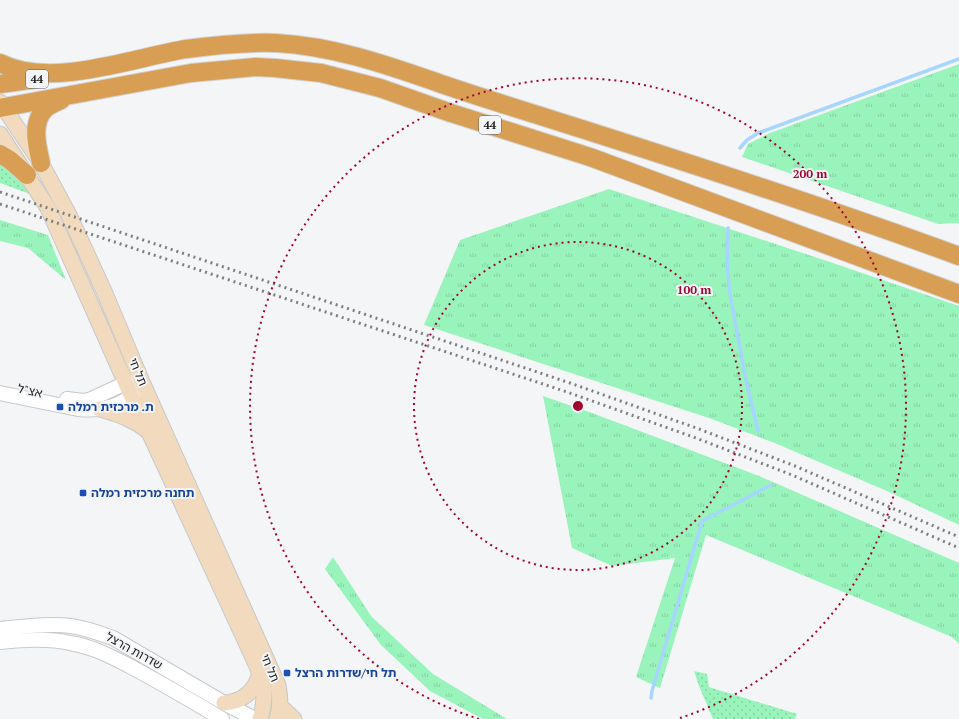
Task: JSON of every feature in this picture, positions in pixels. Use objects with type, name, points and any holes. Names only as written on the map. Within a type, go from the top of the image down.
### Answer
[{"type":"highway","name":"44","points":[[0,84],[51,77],[187,49],[213,46],[277,43],[325,49],[387,65],[459,90],[779,192],[959,256]]},
{"type":"highway","points":[[0,63],[16,70],[34,73],[74,72]]},
{"type":"highway","name":"44","points":[[1,106],[86,93],[191,73],[215,70],[256,67],[320,73],[380,88],[451,113],[590,157],[959,294]]},
{"type":"highway","points":[[41,163],[36,136],[38,120],[45,109],[60,101],[86,93]]},
{"type":"highway","points":[[0,154],[10,160],[27,175]]},
{"type":"highway","points":[[921,242],[959,245]]},
{"type":"main road","name":"תל חי","points":[[1,106],[41,163],[69,215],[104,291],[142,382],[274,675],[278,685],[278,712]]},
{"type":"main road","name":"תל חי","points":[[0,134],[48,208],[132,397],[260,673],[265,691],[264,707],[260,719]]},
{"type":"main road","points":[[100,409],[125,416],[149,432]]},
{"type":"main road","points":[[224,703],[240,700],[247,696],[260,673]]},
{"type":"main road","points":[[278,712],[294,719]]},
{"type":"street","name":"אצ\"ל","points":[[0,384],[82,401],[95,397],[126,383],[142,382]]},
{"type":"street","points":[[132,397],[142,382]]},
{"type":"street","name":"אצ\"ל","points":[[0,393],[78,410],[100,409],[112,406],[132,397]]},
{"type":"street","name":"שדרות הרצל","points":[[0,629],[60,625],[101,633],[255,719]]},
{"type":"street","name":"שדרות הרצל","points":[[0,642],[51,640],[95,649],[146,675],[222,719]]},
{"type":"green space","points":[[959,64],[959,223],[938,224],[742,157],[748,144],[770,133]]},
{"type":"green space","points":[[0,164],[19,178],[30,194],[0,183]]},
{"type":"green space","points":[[609,189],[959,306],[959,525],[887,491],[777,444],[712,419],[424,325],[460,240]]},
{"type":"green space","points":[[0,220],[48,235],[66,280],[28,248],[0,241]]},
{"type":"green space","points":[[543,396],[759,476],[959,563],[959,644],[952,637],[706,535],[660,688],[636,677],[675,558],[612,566],[572,548]]},
{"type":"green space","points":[[333,557],[371,616],[433,674],[507,719],[483,719],[430,691],[381,645],[325,569]]},
{"type":"green space","points":[[694,671],[707,674],[709,687],[797,714],[795,719],[713,719]]},
{"type":"waterway","points":[[740,148],[747,140],[758,133],[959,59]]},
{"type":"waterway","points":[[728,228],[727,266],[730,294],[745,375],[758,431]]},
{"type":"waterway","points":[[651,698],[702,521],[771,485]]},
{"type":"railway","points":[[0,192],[570,383],[699,429],[795,466],[959,537]]},
{"type":"railway","points":[[0,204],[567,392],[696,438],[792,475],[959,548]]},
{"type":"place","name":"ת. מרכזית רמלה","points":[[60,407]]},
{"type":"place","name":"תחנה מרכזית רמלה","points":[[83,493]]},
{"type":"place","name":"תל חי/שדרות הרצל","points":[[287,673]]}]
